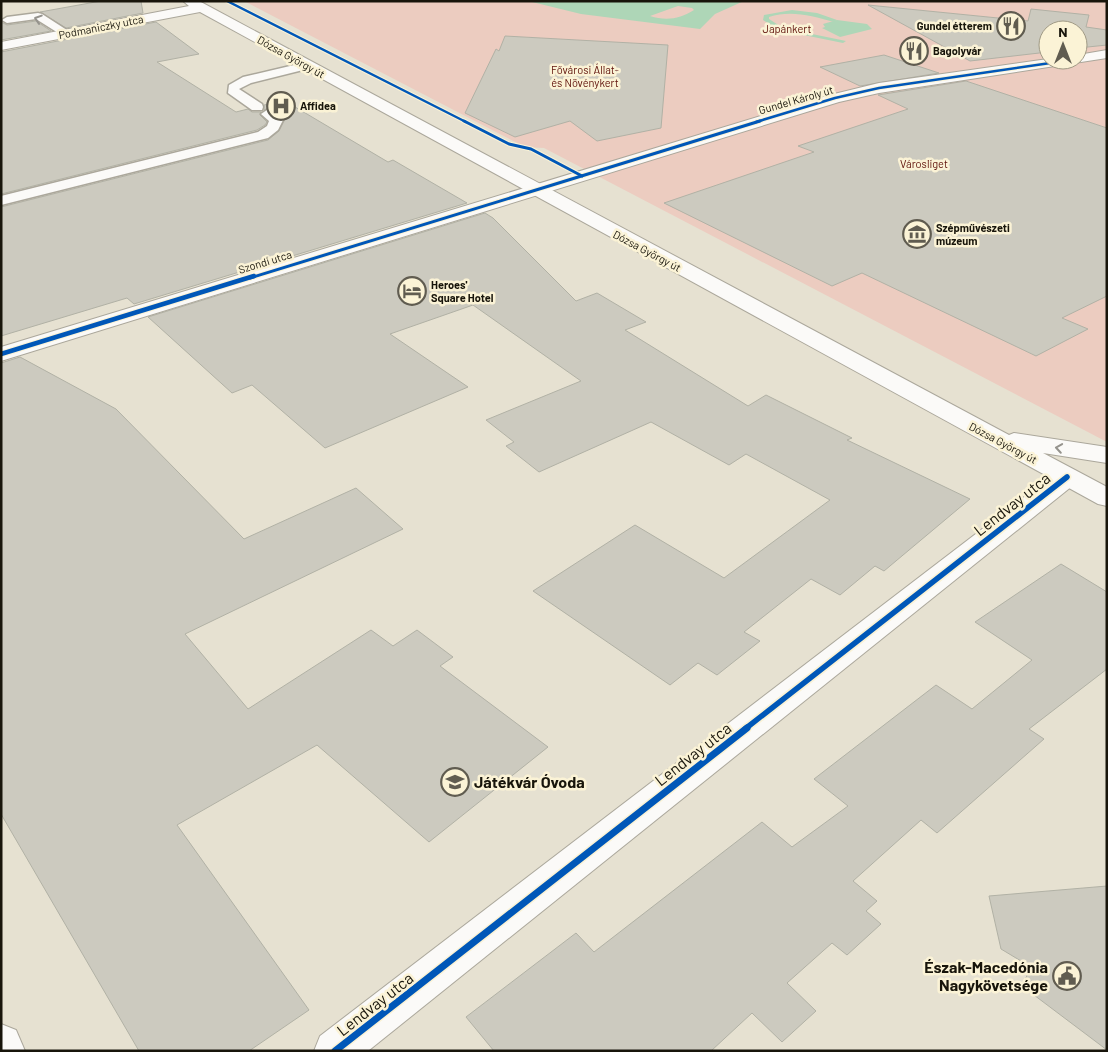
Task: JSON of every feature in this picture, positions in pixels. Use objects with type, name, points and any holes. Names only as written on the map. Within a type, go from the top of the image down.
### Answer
[{"type":"street","name":"Dózsa György út","points":[[189,1],[534,190],[1107,498]]},
{"type":"street","name":"Podmaniczky utca","points":[[1,46],[201,8]]},
{"type":"street","points":[[124,23],[196,22],[238,28]]},
{"type":"street","points":[[1088,58],[1103,56],[1107,45]]},
{"type":"street","name":"Gundel Károly út","points":[[534,190],[835,98],[879,88],[1038,65]]},
{"type":"street","name":"Szondi utca","points":[[1,354],[534,190]]},
{"type":"street","points":[[991,437],[1107,455]]},
{"type":"street","name":"Lendvay utca","points":[[335,1051],[1067,477]]},
{"type":"street","points":[[1,1044],[4,1051]]},
{"type":"lane","points":[[7,20],[38,16],[67,34]]},
{"type":"lane","points":[[1,201],[263,135],[272,130],[276,120],[234,93],[234,88],[247,80],[307,66]]},
{"type":"green space","name":"Városliget","points":[[244,1],[1107,1],[1107,442],[544,148],[525,147]]},
{"type":"shaded area","points":[[528,1],[744,1],[715,14],[700,29],[581,14]],"holes":[[[678,6],[694,10],[689,13],[673,18],[650,16]]]},
{"type":"shaded area","points":[[837,20],[867,24],[872,29],[840,37],[822,28],[825,27],[823,24]]},
{"type":"building","points":[[101,1],[141,1],[143,13],[66,28],[40,12]]},
{"type":"building","points":[[868,5],[1028,21],[1031,9],[1089,15],[1088,20],[1038,20],[1038,53],[970,61]]},
{"type":"building","points":[[36,21],[51,31],[1,40],[1,22],[7,25]]},
{"type":"building","points":[[156,22],[199,54],[157,62],[236,112],[248,109],[252,112],[261,112],[260,115],[267,122],[265,125],[257,130],[1,194],[1,52]]},
{"type":"building","points":[[1088,27],[1107,30],[1107,45],[1088,47]]},
{"type":"building","points":[[505,36],[668,45],[661,128],[597,141],[570,121],[515,137],[465,113],[496,49],[499,51]]},
{"type":"building","points":[[884,55],[939,73],[860,86],[820,67]]},
{"type":"building","name":"Szépművészeti múzeum","points":[[966,81],[1107,128],[1107,296],[1062,318],[1088,329],[1036,356],[862,273],[832,286],[664,203],[814,152],[798,146],[908,109],[878,95]]},
{"type":"building","points":[[285,101],[388,162],[393,160],[467,203],[134,304],[127,298],[1,336],[1,207],[268,140],[279,131],[285,119],[268,108],[264,110],[264,105]]},
{"type":"building","points":[[485,213],[493,218],[576,301],[597,293],[646,322],[625,330],[748,406],[766,395],[852,438],[847,440],[970,499],[884,571],[875,566],[840,595],[811,579],[744,632],[760,641],[717,675],[698,663],[670,685],[533,591],[635,525],[724,578],[830,500],[746,454],[729,465],[651,422],[539,472],[506,446],[514,442],[486,420],[581,381],[473,305],[390,334],[468,387],[325,448],[252,385],[232,393],[148,317]]},
{"type":"building","points":[[20,357],[116,409],[244,539],[356,488],[403,529],[185,634],[248,709],[371,630],[393,646],[417,630],[453,657],[440,666],[548,747],[429,842],[317,745],[177,825],[309,1010],[249,1051],[139,1051],[1,814],[1,363]]},
{"type":"building","points":[[1061,564],[1107,592],[1107,669],[1029,729],[1044,739],[937,833],[921,820],[853,881],[877,901],[866,911],[881,924],[847,955],[832,943],[787,983],[816,1011],[782,1042],[752,1013],[711,1051],[494,1051],[466,1017],[576,933],[594,952],[762,822],[792,847],[848,806],[814,779],[936,685],[972,709],[1032,660],[975,622]]},
{"type":"building","name":"Észak-Macedónia Nagykövetsége","points":[[1107,886],[1107,1050],[1022,986],[1031,967],[1001,949],[989,896]]},
{"type":"waterway","points":[[834,20],[792,11],[766,16],[766,20],[781,29],[843,41]]},
{"type":"cycle path","points":[[227,1],[509,144],[531,149],[582,176]]},
{"type":"cycle path","points":[[1,354],[835,98],[879,88],[1038,65]]},
{"type":"cycle path","points":[[335,1051],[1067,477]]},
{"type":"place","name":"Gundel étterem","points":[[1011,26]]},
{"type":"place","name":"Bagolyvár","points":[[914,51]]},
{"type":"place","name":"Affidea","points":[[281,106]]},
{"type":"place","name":"Szépművészeti múzeum","points":[[917,234]]},
{"type":"place","name":"Heroes' Square Hotel","points":[[412,291]]},
{"type":"place","name":"Játékvár Óvoda","points":[[455,782]]},
{"type":"place","name":"Észak-Macedónia Nagykövetsége","points":[[1067,976]]},
{"type":"park label","name":"Japánkert","points":[[787,29]]},
{"type":"park label","name":"Fővárosi Állat- és Növénykert","points":[[585,76]]}]
